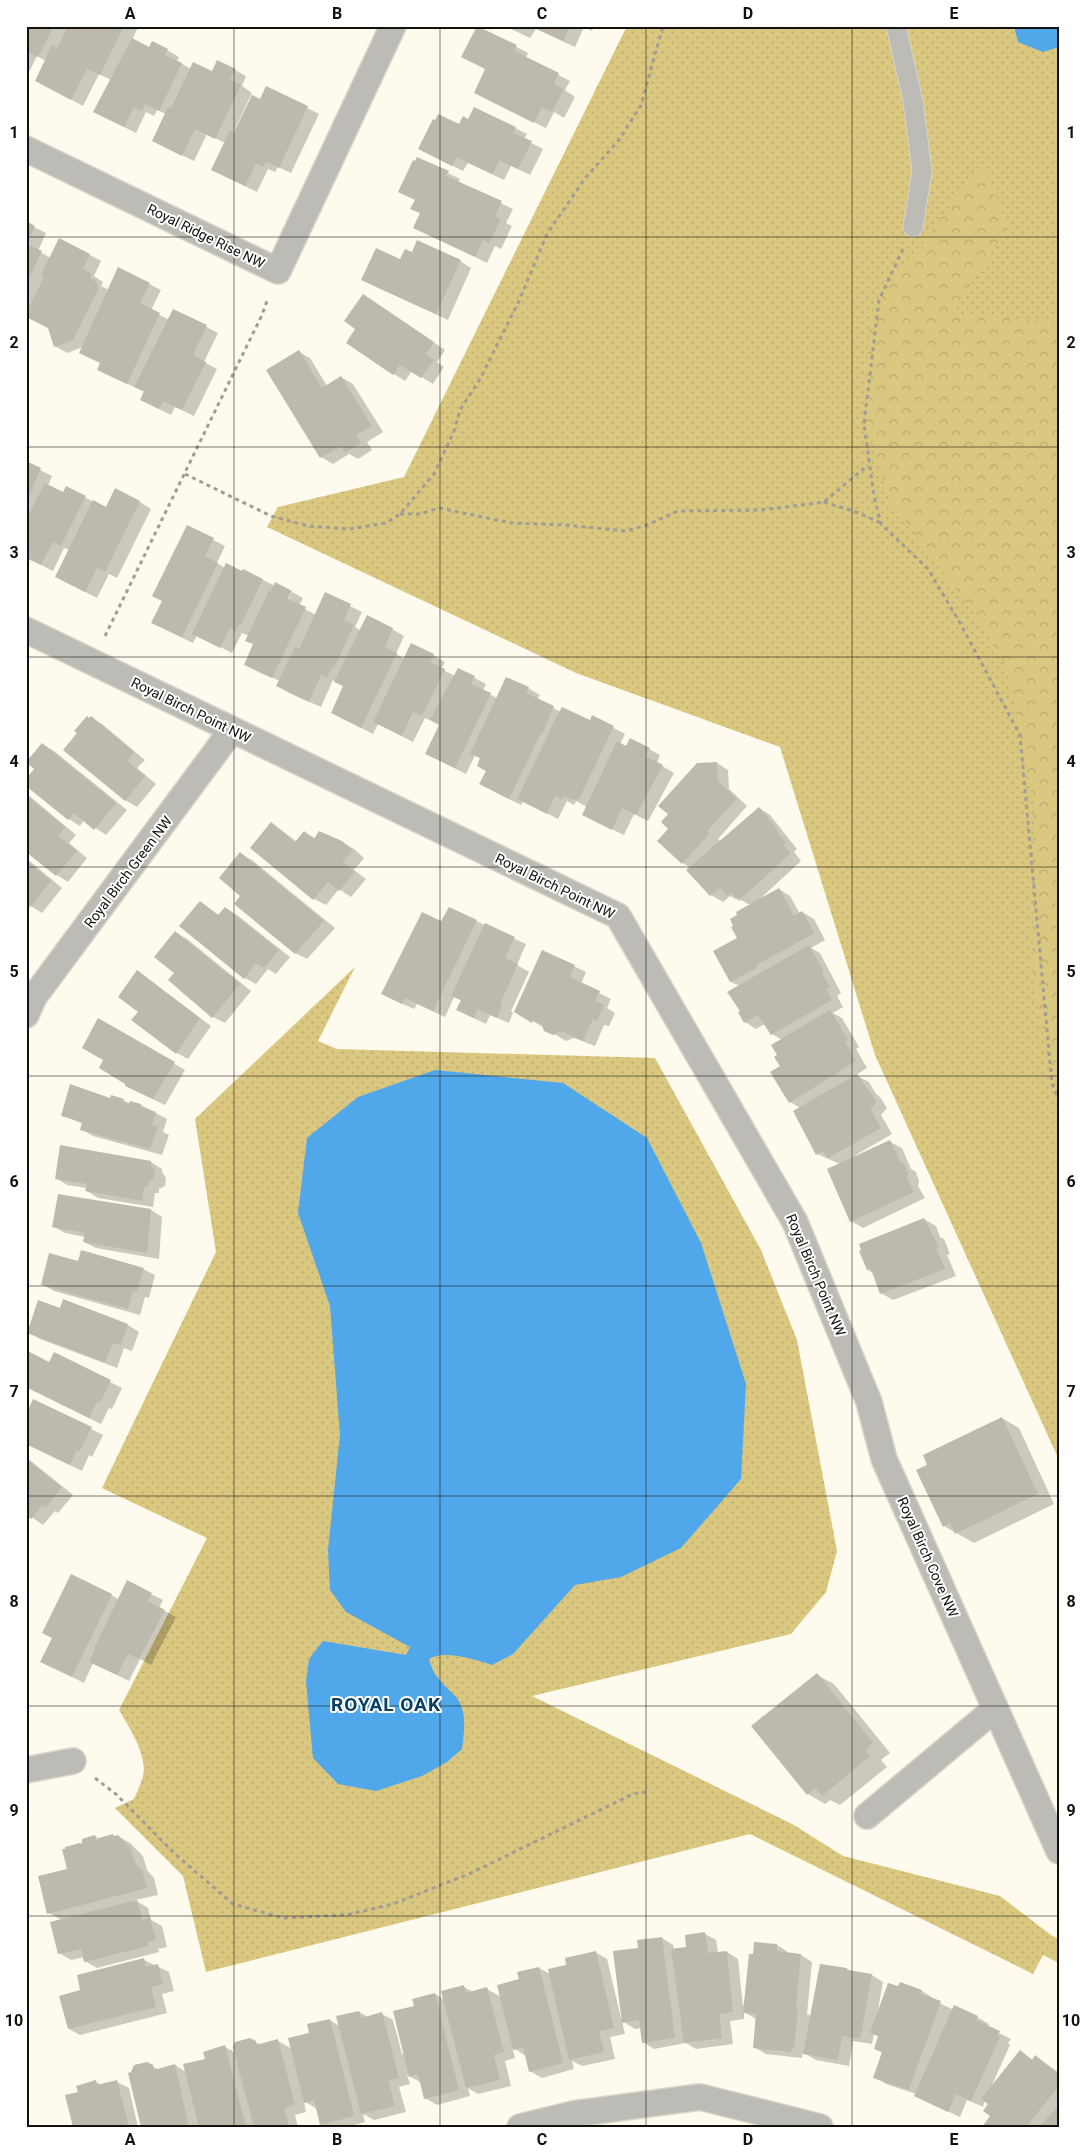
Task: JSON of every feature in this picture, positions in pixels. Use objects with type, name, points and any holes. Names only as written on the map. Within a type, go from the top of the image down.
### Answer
[{"type":"street","name":"Royal Ridge Rise NW","points":[[26,149],[278,271],[393,26]]},
{"type":"street","points":[[896,26],[913,102],[922,171],[913,227]]},
{"type":"street","name":"Royal Birch Point NW","points":[[26,630],[618,916],[795,1222],[869,1402]]},
{"type":"street","name":"Royal Birch Green NW","points":[[26,1015],[34,997],[232,730]]},
{"type":"street","name":"Royal Birch Cove NW","points":[[869,1402],[884,1459],[1059,1851]]},
{"type":"street","points":[[866,1816],[995,1709]]},
{"type":"street","points":[[26,1770],[74,1761]]},
{"type":"street","points":[[520,2127],[573,2114],[700,2097],[820,2127]]},
{"type":"path","points":[[185,474],[271,516],[308,526],[356,528],[386,523],[400,514],[434,474],[454,431],[460,410],[480,379],[518,303],[548,234],[586,178],[618,140],[640,106],[663,26]]},
{"type":"path","points":[[881,524],[868,464],[864,424],[879,300],[913,227]]},
{"type":"path","points":[[93,662],[262,315],[278,271]]},
{"type":"path","points":[[824,502],[868,464]]},
{"type":"path","points":[[400,514],[420,514],[439,508],[511,523],[626,530],[647,525],[678,511],[762,510],[824,502],[856,512],[881,524],[928,569],[960,623],[1020,735],[1052,1084],[1059,1100]]},
{"type":"path","points":[[74,1761],[117,1796],[174,1854],[233,1904],[283,1918],[346,1915],[393,1904],[470,1873],[633,1794],[645,1792]]},
{"type":"green space","points":[[627,26],[1059,26],[1059,1460],[875,1055],[780,747],[576,673],[267,527],[278,507],[404,477]]},
{"type":"green space","points":[[982,163],[1008,228],[952,313],[1059,323],[1059,1120],[1032,975],[1034,807],[1008,670],[974,613],[892,504],[864,424],[870,312]]},
{"type":"green space","points":[[355,967],[318,1041],[337,1049],[655,1058],[761,1250],[797,1340],[837,1551],[826,1592],[791,1634],[532,1696],[794,1825],[843,1856],[1000,1896],[1059,1939],[1059,1963],[1043,1955],[1033,1974],[750,1834],[206,1972],[183,1876],[115,1808],[134,1799],[143,1776],[144,1768],[137,1742],[119,1710],[207,1538],[102,1488],[216,1252],[195,1119]]},
{"type":"water","points":[[1014,26],[1059,26],[1059,47],[1043,52],[1018,42]]},
{"type":"water","points":[[435,1070],[563,1083],[647,1138],[701,1243],[746,1384],[741,1479],[681,1548],[621,1577],[575,1585],[513,1654],[492,1665],[451,1655],[435,1656],[429,1659],[436,1676],[455,1696],[462,1708],[464,1736],[462,1749],[447,1762],[422,1776],[376,1791],[338,1784],[313,1758],[306,1681],[309,1659],[323,1641],[406,1655],[410,1647],[346,1612],[330,1590],[328,1550],[340,1435],[330,1306],[298,1213],[307,1138],[358,1097]]},
{"type":"building","points":[[26,26],[54,26],[38,57],[26,51]]},
{"type":"building","points":[[68,26],[124,26],[100,75],[87,69],[71,100],[35,81],[52,45],[57,48]]},
{"type":"building","points":[[477,26],[517,45],[514,51],[559,73],[554,82],[556,83],[555,85],[564,89],[552,112],[542,107],[534,123],[474,93],[485,69],[461,57]]},
{"type":"building","points":[[531,26],[570,26],[563,41]]},
{"type":"building","points":[[132,38],[149,47],[152,41],[168,49],[165,55],[182,63],[159,111],[145,104],[142,111],[134,107],[124,127],[93,112]]},
{"type":"building","points":[[217,60],[236,69],[230,80],[241,85],[215,139],[195,129],[182,156],[152,141],[168,107],[171,108],[193,62],[212,71]]},
{"type":"building","points":[[266,86],[308,106],[279,168],[266,161],[263,167],[256,163],[245,186],[211,170],[230,130],[234,132],[252,95],[260,99]]},
{"type":"building","points":[[474,107],[516,127],[513,133],[532,141],[518,169],[500,160],[492,174],[456,157],[452,166],[418,149],[433,119],[435,120],[438,114],[459,124],[463,116],[468,119]]},
{"type":"building","points":[[417,157],[449,171],[446,176],[502,201],[495,216],[501,219],[489,243],[483,240],[475,257],[413,228],[420,213],[410,209],[415,200],[398,192],[413,160],[415,161]]},
{"type":"building","points":[[26,221],[35,226],[27,244],[42,251],[26,284]]},
{"type":"building","points":[[59,238],[90,254],[83,269],[92,274],[90,278],[96,282],[99,288],[73,340],[54,347],[48,328],[26,317],[26,313],[44,277],[41,275]]},
{"type":"building","points":[[417,240],[461,260],[436,314],[361,280],[376,248],[400,259],[405,249],[412,252]]},
{"type":"building","points":[[118,267],[150,283],[140,303],[160,313],[127,384],[97,370],[100,363],[79,353]]},
{"type":"building","points":[[363,294],[434,342],[426,354],[434,360],[421,378],[400,365],[393,375],[346,343],[355,329],[344,321]]},
{"type":"building","points":[[173,309],[207,325],[193,355],[206,362],[182,410],[163,401],[159,409],[140,400],[144,391],[134,387]]},
{"type":"building","points":[[299,350],[322,388],[341,376],[372,426],[356,435],[361,443],[345,453],[341,446],[320,458],[266,370]]},
{"type":"building","points":[[26,461],[41,468],[26,503]]},
{"type":"building","points":[[45,483],[63,492],[66,486],[86,496],[61,546],[53,542],[41,565],[26,558],[26,520]]},
{"type":"building","points":[[115,488],[140,501],[105,572],[97,568],[85,592],[55,577],[93,500],[106,507]]},
{"type":"building","points":[[187,525],[214,538],[205,556],[218,563],[182,637],[151,623],[162,601],[152,596]]},
{"type":"building","points":[[226,563],[263,579],[241,625],[239,624],[236,631],[230,628],[220,648],[192,634]]},
{"type":"building","points":[[275,582],[292,591],[288,599],[306,607],[272,678],[244,665],[253,644],[245,641]]},
{"type":"building","points":[[325,592],[351,604],[344,620],[354,625],[334,668],[332,667],[327,678],[321,675],[309,702],[276,686],[295,647],[299,649]]},
{"type":"building","points":[[367,615],[393,628],[385,647],[397,653],[361,728],[331,713],[343,686],[334,682]]},
{"type":"building","points":[[411,643],[434,654],[430,662],[445,669],[422,716],[413,712],[402,736],[373,722]]},
{"type":"building","points":[[458,668],[475,676],[471,684],[491,693],[455,768],[425,754],[439,725],[430,720]]},
{"type":"building","points":[[506,677],[529,687],[526,693],[554,706],[509,799],[479,784],[486,771],[477,766],[480,758],[470,754]]},
{"type":"building","points":[[562,707],[590,720],[592,715],[614,726],[579,799],[573,800],[564,796],[562,799],[555,796],[547,814],[517,799]]},
{"type":"building","points":[[87,716],[89,718],[91,716],[134,752],[127,761],[145,776],[125,801],[63,750],[77,733],[74,731]]},
{"type":"building","points":[[630,738],[650,748],[645,756],[663,765],[636,815],[622,808],[612,830],[582,815],[617,741],[626,746]]},
{"type":"building","points":[[42,743],[116,803],[94,830],[74,813],[68,820],[26,786],[26,779],[34,769],[26,762]]},
{"type":"building","points":[[717,762],[718,781],[737,799],[707,831],[709,834],[682,864],[657,841],[668,829],[661,822],[668,814],[658,806],[697,763]]},
{"type":"building","points":[[26,795],[65,827],[58,836],[77,851],[56,876],[26,852]]},
{"type":"building","points":[[759,807],[777,829],[786,842],[783,845],[791,853],[742,898],[736,898],[731,892],[727,896],[720,888],[710,896],[686,870]]},
{"type":"building","points":[[271,822],[295,842],[304,831],[314,839],[319,831],[342,841],[353,850],[343,862],[355,872],[339,891],[328,882],[313,900],[250,848]]},
{"type":"building","points":[[240,852],[324,921],[295,954],[234,904],[240,896],[219,878]]},
{"type":"building","points":[[26,860],[51,881],[30,907],[26,905]]},
{"type":"building","points":[[779,888],[794,916],[802,911],[815,933],[756,965],[757,968],[730,982],[713,951],[737,938],[731,927],[733,926],[730,919],[737,915],[736,912]]},
{"type":"building","points":[[200,901],[218,915],[225,907],[279,950],[264,968],[256,963],[244,979],[179,926]]},
{"type":"building","points":[[449,907],[477,920],[433,1011],[405,998],[402,1004],[381,994],[422,912],[441,921]]},
{"type":"building","points":[[485,923],[515,937],[505,958],[518,964],[500,1004],[502,1005],[497,1018],[478,1009],[474,1018],[456,1010],[461,1000],[451,996]]},
{"type":"building","points":[[175,931],[240,984],[212,1018],[168,980],[174,973],[154,957]]},
{"type":"building","points":[[809,945],[824,972],[822,973],[830,987],[826,989],[832,1000],[771,1035],[758,1015],[744,1023],[738,1012],[740,1011],[727,992]]},
{"type":"building","points":[[542,950],[575,965],[570,977],[600,991],[595,1001],[604,1005],[597,1021],[593,1019],[583,1041],[562,1031],[553,1035],[544,1031],[542,1025],[533,1020],[532,1023],[514,1012]]},
{"type":"building","points":[[137,970],[200,1018],[176,1054],[131,1020],[138,1012],[118,997]]},
{"type":"building","points":[[830,1010],[848,1040],[845,1042],[856,1061],[789,1103],[770,1072],[780,1066],[774,1057],[777,1055],[771,1045]]},
{"type":"building","points":[[98,1018],[175,1062],[153,1099],[125,1086],[125,1084],[99,1068],[103,1060],[82,1048]]},
{"type":"building","points":[[857,1074],[876,1101],[874,1106],[870,1108],[881,1128],[828,1158],[823,1151],[816,1155],[793,1111]]},
{"type":"building","points":[[70,1084],[110,1098],[111,1095],[124,1099],[123,1102],[129,1104],[130,1101],[141,1104],[141,1107],[156,1112],[152,1125],[158,1127],[150,1149],[80,1130],[82,1122],[61,1116]]},
{"type":"building","points":[[890,1140],[900,1161],[904,1164],[908,1173],[907,1178],[914,1192],[850,1222],[827,1169]]},
{"type":"building","points":[[60,1145],[151,1161],[155,1171],[153,1179],[148,1183],[148,1187],[144,1187],[142,1201],[85,1191],[87,1184],[55,1179]]},
{"type":"building","points":[[58,1194],[151,1209],[147,1253],[83,1242],[85,1233],[52,1227]]},
{"type":"building","points":[[924,1218],[939,1247],[936,1248],[945,1269],[880,1294],[871,1269],[867,1270],[859,1251],[861,1250],[859,1244]]},
{"type":"building","points":[[81,1250],[144,1268],[137,1292],[133,1291],[128,1309],[41,1285],[49,1253],[78,1261]]},
{"type":"building","points":[[63,1299],[128,1324],[121,1345],[113,1343],[105,1362],[27,1333],[38,1300],[60,1308]]},
{"type":"building","points":[[26,1350],[49,1362],[54,1352],[111,1380],[100,1403],[97,1402],[89,1418],[26,1387]]},
{"type":"building","points":[[33,1399],[92,1427],[80,1451],[77,1450],[70,1465],[26,1444],[26,1407],[29,1408]]},
{"type":"building","points":[[1002,1417],[1038,1494],[955,1534],[950,1523],[943,1527],[916,1470],[927,1465],[923,1455]]},
{"type":"building","points":[[26,1459],[62,1487],[46,1507],[43,1505],[31,1519],[26,1515]]},
{"type":"building","points":[[71,1574],[112,1594],[72,1677],[40,1662],[52,1638],[42,1633]]},
{"type":"building","points":[[127,1580],[152,1593],[148,1601],[165,1610],[139,1659],[128,1654],[117,1675],[89,1662]]},
{"type":"building","points":[[817,1673],[873,1743],[865,1750],[870,1756],[822,1796],[815,1788],[807,1795],[751,1726]]},
{"type":"building","points":[[113,1834],[114,1836],[118,1835],[131,1849],[135,1863],[142,1870],[147,1888],[47,1914],[38,1876],[67,1869],[62,1849],[65,1849],[65,1847],[82,1844],[82,1839],[95,1835],[96,1840],[98,1840]]},
{"type":"building","points":[[137,1900],[142,1920],[150,1917],[156,1940],[147,1942],[148,1946],[84,1962],[81,1949],[58,1954],[50,1922]]},
{"type":"building","points":[[705,1932],[708,1953],[727,1951],[733,2012],[719,2014],[722,2038],[684,2043],[671,1949],[686,1947],[685,1935]]},
{"type":"building","points":[[662,1937],[675,2038],[642,2043],[639,2020],[622,2023],[613,1951],[638,1948],[637,1940]]},
{"type":"building","points":[[754,1942],[777,1944],[777,1951],[801,1954],[794,2049],[791,2049],[791,2052],[753,2048],[756,2014],[743,2013],[749,1954],[753,1954]]},
{"type":"building","points":[[596,1951],[614,2028],[599,2031],[604,2052],[569,2060],[548,1969],[566,1965],[565,1958]]},
{"type":"building","points":[[144,1958],[146,1967],[158,1964],[163,1984],[151,1987],[156,2007],[68,2029],[59,1996],[80,1990],[77,1975]]},
{"type":"building","points":[[820,1964],[872,1974],[860,2039],[842,2036],[838,2060],[803,2054]]},
{"type":"building","points":[[539,1967],[563,2063],[529,2072],[523,2047],[513,2050],[497,1985],[519,1979],[517,1972]]},
{"type":"building","points":[[900,1982],[922,1990],[921,1994],[941,2001],[909,2090],[873,2078],[882,2052],[874,2049],[878,2036],[870,2033],[888,1983],[898,1986]]},
{"type":"building","points":[[464,1985],[466,1993],[487,1987],[504,2052],[494,2055],[500,2080],[466,2088],[441,1991]]},
{"type":"building","points":[[435,1993],[459,2090],[424,2099],[418,2074],[409,2077],[393,2011],[414,2006],[412,1999]]},
{"type":"building","points":[[954,2005],[978,2016],[976,2020],[1000,2031],[997,2036],[1000,2037],[971,2101],[956,2094],[948,2112],[914,2096]]},
{"type":"building","points":[[359,2011],[361,2018],[382,2012],[399,2078],[388,2080],[395,2106],[361,2114],[336,2016]]},
{"type":"building","points":[[330,2019],[354,2116],[320,2125],[314,2100],[304,2103],[288,2038],[309,2033],[307,2024]]},
{"type":"building","points":[[250,2038],[256,2041],[256,2045],[278,2039],[295,2105],[284,2108],[289,2127],[254,2127],[233,2047],[235,2042]]},
{"type":"building","points":[[225,2045],[246,2127],[199,2127],[183,2064],[205,2059],[203,2052]]},
{"type":"building","points":[[1020,2050],[1032,2060],[1035,2055],[1059,2074],[1059,2086],[1026,2127],[982,2127],[990,2116],[983,2111],[988,2104],[981,2099]]},
{"type":"building","points":[[147,2062],[153,2065],[154,2070],[175,2064],[189,2127],[141,2127],[128,2073],[131,2072],[134,2065]]},
{"type":"building","points":[[96,2080],[97,2085],[117,2080],[129,2127],[73,2127],[65,2095],[78,2092],[76,2086]]},
{"type":"building","points":[[1059,2105],[1059,2127],[1039,2127]]},
{"type":"district","name":"ROYAL OAK","points":[[386,1704]]}]
